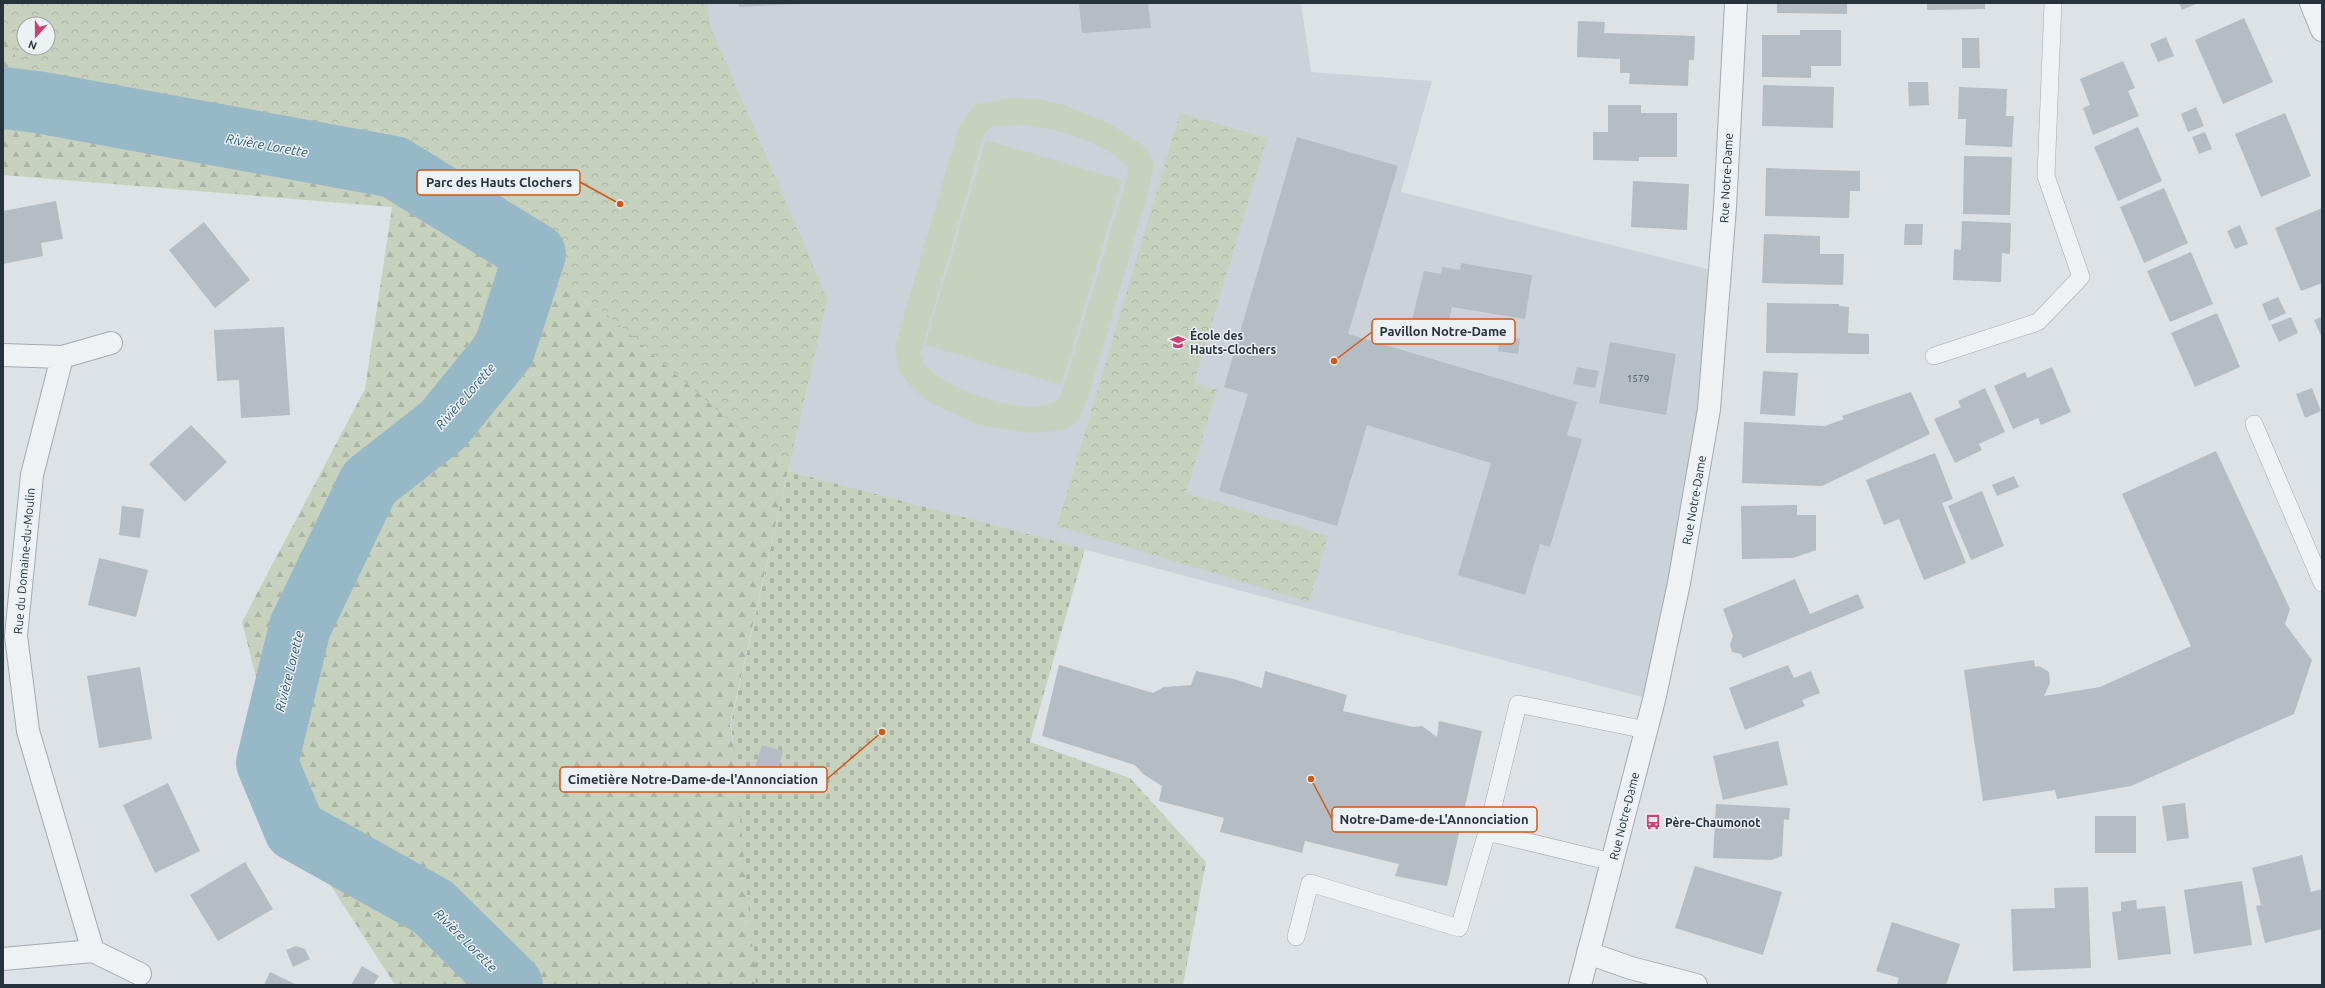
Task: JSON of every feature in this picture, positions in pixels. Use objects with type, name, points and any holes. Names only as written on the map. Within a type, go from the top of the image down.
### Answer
[{"type":"street","name":"Rue Notre-Dame","points":[[1580,985],[1646,730],[1679,584],[1709,410],[1725,208],[1736,3]]},
{"type":"street","points":[[2310,3],[2322,30]]},
{"type":"street","points":[[3,355],[62,357],[111,343]]},
{"type":"street","name":"Rue du Domaine-du-Moulin","points":[[62,357],[32,475],[16,636],[28,731],[93,951]]},
{"type":"street","points":[[3,959],[93,951],[140,974]]},
{"type":"street","points":[[1588,953],[1631,968],[1696,985]]},
{"type":"lane","points":[[1934,356],[2038,322],[2081,277],[2046,176],[2053,3]]},
{"type":"lane","points":[[2254,424],[2322,583]]},
{"type":"lane","points":[[1296,937],[1310,883],[1459,928],[1487,832],[1518,704],[1646,730]]},
{"type":"lane","points":[[1487,832],[1612,862]]},
{"type":"shaded area","name":"École des Hauts-Clochers","points":[[3,3],[1301,3],[1311,72],[1432,81],[1401,192],[1727,274],[1654,700],[788,471],[535,254],[394,167],[37,102],[21,56],[56,56],[56,16],[16,16],[16,41]]},
{"type":"green space","points":[[3,3],[707,3],[710,26],[827,299],[730,725],[759,920],[776,985],[395,985],[295,830],[242,622],[365,389],[392,207],[3,175]]},
{"type":"green space","points":[[3,3],[707,3],[710,26],[827,299],[788,471],[536,254],[394,167],[37,102],[3,30]]},
{"type":"green space","points":[[1012,98],[1039,99],[1064,105],[1110,124],[1143,146],[1154,163],[1151,181],[1090,391],[1078,422],[1065,430],[1032,433],[978,425],[927,401],[900,373],[895,347],[959,126],[976,104]],"holes":[[[1025,125],[1066,133],[1104,149],[1127,166],[1128,175],[1060,399],[1047,405],[1011,405],[972,394],[955,386],[939,377],[927,367],[920,355],[984,134],[993,126]]]},
{"type":"green space","points":[[1180,113],[1267,138],[1194,383],[1217,389],[1186,493],[1328,536],[1309,602],[1057,526]]},
{"type":"green space","points":[[986,140],[1122,180],[1061,385],[925,345]]},
{"type":"green space","points":[[788,471],[1085,549],[1030,742],[1130,778],[1206,862],[1183,985],[756,985],[731,723]]},
{"type":"building","points":[[739,3],[798,3],[798,4],[739,7]]},
{"type":"building","points":[[1079,3],[1148,3],[1151,28],[1082,33]]},
{"type":"building","points":[[1777,3],[1847,3],[1847,14],[1777,13]]},
{"type":"building","points":[[1927,3],[1985,3],[1985,9],[1927,10]]},
{"type":"building","points":[[2179,3],[2198,3],[2182,10]]},
{"type":"building","points":[[2244,18],[2273,82],[2223,104],[2195,40]]},
{"type":"building","points":[[1578,21],[1605,22],[1604,33],[1695,36],[1694,60],[1689,60],[1688,86],[1629,84],[1630,73],[1620,73],[1620,59],[1577,57]]},
{"type":"building","points":[[1800,30],[1841,30],[1841,66],[1811,66],[1811,78],[1762,77],[1762,35],[1800,35]]},
{"type":"building","points":[[2166,37],[2174,56],[2158,62],[2150,44]]},
{"type":"building","points":[[1962,38],[1979,38],[1980,68],[1962,68]]},
{"type":"building","points":[[2123,61],[2135,88],[2128,91],[2139,116],[2093,135],[2083,108],[2090,105],[2080,79]]},
{"type":"building","points":[[1908,82],[1928,82],[1929,105],[1909,106]]},
{"type":"building","points":[[1763,85],[1834,87],[1833,128],[1762,126]]},
{"type":"building","points":[[1959,87],[2007,89],[2006,116],[2014,116],[2012,147],[1965,145],[1966,119],[1958,119]]},
{"type":"building","points":[[1608,105],[1641,105],[1641,113],[1677,113],[1677,157],[1639,157],[1639,161],[1593,160],[1593,132],[1608,132]]},
{"type":"building","points":[[2196,107],[2204,126],[2188,132],[2181,114]]},
{"type":"building","points":[[2285,113],[2311,176],[2261,197],[2235,134]]},
{"type":"building","points":[[2138,127],[2162,181],[2118,201],[2094,147]]},
{"type":"building","points":[[2205,132],[2212,149],[2199,154],[2192,137]]},
{"type":"building","points":[[1297,137],[1398,166],[1348,334],[1577,402],[1567,435],[1582,439],[1550,547],[1540,544],[1525,595],[1458,575],[1491,463],[1367,425],[1337,526],[1219,491],[1248,394],[1224,387]]},
{"type":"building","points":[[1964,156],[2012,157],[2010,215],[1963,214]]},
{"type":"building","points":[[1766,168],[1860,171],[1860,191],[1850,191],[1849,218],[1765,216]]},
{"type":"building","points":[[1633,181],[1689,184],[1687,230],[1631,227]]},
{"type":"building","points":[[2164,188],[2188,243],[2144,263],[2120,207]]},
{"type":"building","points":[[56,201],[63,239],[41,243],[43,256],[3,264],[3,211]]},
{"type":"building","points":[[2322,208],[2322,283],[2301,291],[2275,228]]},
{"type":"building","points":[[1962,221],[2011,223],[2010,254],[2002,253],[2001,282],[1953,280],[1954,249],[1961,250]]},
{"type":"building","points":[[204,222],[250,280],[215,308],[169,250]]},
{"type":"building","points":[[1905,224],[1923,224],[1922,245],[1904,245]]},
{"type":"building","points":[[2240,225],[2248,244],[2235,249],[2227,231]]},
{"type":"building","points":[[1764,234],[1820,236],[1820,254],[1844,254],[1843,285],[1762,283]]},
{"type":"building","points":[[2191,252],[2213,304],[2170,322],[2147,271]]},
{"type":"building","points":[[1461,263],[1532,275],[1525,319],[1452,307],[1447,328],[1412,320],[1424,271],[1441,274],[1442,267],[1460,270]]},
{"type":"building","points":[[2278,297],[2286,313],[2269,321],[2262,304]]},
{"type":"building","points":[[1767,303],[1839,304],[1839,306],[1849,307],[1848,333],[1869,334],[1869,354],[1766,353]]},
{"type":"building","points":[[2217,313],[2240,367],[2195,387],[2171,333]]},
{"type":"building","points":[[2291,317],[2298,333],[2279,342],[2271,325]]},
{"type":"building","points":[[2322,317],[2322,338],[2314,320]]},
{"type":"building","points":[[284,327],[290,415],[241,418],[239,380],[217,381],[214,330]]},
{"type":"building","points":[[1500,336],[1520,339],[1518,354],[1498,351]]},
{"type":"building","points":[[1610,342],[1676,354],[1666,415],[1599,403]]},
{"type":"building","points":[[1577,367],[1599,371],[1595,388],[1573,384]]},
{"type":"building","points":[[2052,367],[2071,412],[2041,425],[2038,418],[2013,429],[1994,386],[2025,372],[2027,378]]},
{"type":"building","points":[[1763,371],[1798,373],[1795,416],[1760,414]]},
{"type":"building","points":[[1985,388],[2005,432],[1979,444],[1982,450],[1955,463],[1934,419],[1961,407],[1958,401]]},
{"type":"building","points":[[2312,388],[2321,411],[2305,418],[2296,394]]},
{"type":"building","points":[[1911,392],[1930,434],[1822,486],[1742,483],[1744,422],[1825,426],[1844,419],[1842,416]]},
{"type":"building","points":[[191,425],[227,462],[185,502],[149,464]]},
{"type":"building","points":[[2216,451],[2290,609],[2285,624],[2312,660],[2294,714],[2131,786],[2057,799],[2055,790],[1983,801],[1964,670],[2034,660],[2035,667],[2039,666],[2049,672],[2050,683],[2044,696],[2100,687],[2191,646],[2122,494]]},
{"type":"building","points":[[1935,453],[1953,499],[1942,503],[1966,563],[1924,580],[1899,519],[1884,525],[1866,480]]},
{"type":"building","points":[[2014,476],[2019,487],[1997,496],[1992,485]]},
{"type":"building","points":[[1982,491],[2004,546],[1971,560],[1948,506]]},
{"type":"building","points":[[1797,505],[1797,515],[1816,515],[1816,550],[1793,558],[1742,559],[1741,506]]},
{"type":"building","points":[[122,506],[144,509],[140,538],[119,535]]},
{"type":"building","points":[[99,558],[148,570],[136,617],[88,605]]},
{"type":"building","points":[[1795,579],[1810,614],[1858,594],[1864,608],[1743,658],[1741,654],[1732,652],[1730,644],[1733,636],[1723,609]]},
{"type":"building","points":[[1059,665],[1153,693],[1164,687],[1191,685],[1196,671],[1234,679],[1262,688],[1265,671],[1347,695],[1343,711],[1413,727],[1422,726],[1437,737],[1439,721],[1482,731],[1447,886],[1395,876],[1399,864],[1305,841],[1302,853],[1220,832],[1224,818],[1159,801],[1162,786],[1143,774],[1135,765],[1042,736]]},
{"type":"building","points":[[1788,665],[1794,678],[1811,671],[1820,693],[1802,700],[1805,706],[1745,730],[1729,688]]},
{"type":"building","points":[[140,667],[152,739],[99,748],[87,676]]},
{"type":"building","points":[[1778,741],[1788,785],[1723,800],[1713,756]]},
{"type":"building","points":[[762,745],[783,751],[777,773],[755,767]]},
{"type":"building","points":[[168,783],[200,851],[155,873],[123,805]]},
{"type":"building","points":[[2185,803],[2189,838],[2167,841],[2162,806]]},
{"type":"building","points":[[1716,804],[1790,808],[1789,820],[1784,819],[1782,856],[1771,860],[1713,858]]},
{"type":"building","points":[[2095,816],[2136,816],[2136,853],[2095,853]]},
{"type":"building","points":[[2302,855],[2311,892],[2322,889],[2322,929],[2265,943],[2256,906],[2261,905],[2252,868]]},
{"type":"building","points":[[245,862],[273,909],[218,941],[190,895]]},
{"type":"building","points":[[1695,866],[1782,892],[1763,955],[1675,928]]},
{"type":"building","points":[[2242,881],[2252,945],[2194,954],[2184,890]]},
{"type":"building","points":[[2088,887],[2091,968],[2013,971],[2011,909],[2055,908],[2054,888]]},
{"type":"building","points":[[2136,900],[2137,909],[2165,906],[2171,954],[2118,960],[2112,912],[2121,911],[2121,902]]},
{"type":"building","points":[[1892,922],[1960,944],[1946,985],[1899,985],[1897,984],[1899,978],[1876,971]]},
{"type":"building","points":[[296,946],[305,949],[310,959],[293,967],[286,950]]},
{"type":"building","points":[[362,966],[379,976],[373,985],[351,985]]},
{"type":"building","points":[[270,972],[297,985],[264,985]]},
{"type":"waterway","name":"Rivière Lorette","points":[[3,98],[37,102],[394,167],[535,254],[504,350],[443,425],[369,483],[300,627],[267,763],[295,830],[433,907],[512,985]]},
{"type":"place","name":"Parc des Hauts Clochers","points":[[620,204]]},
{"type":"place","name":"École des Hauts-Clochers","points":[[1178,342]]},
{"type":"place","name":"Pavillon Notre-Dame","points":[[1334,361]]},
{"type":"place","name":"Cimetière Notre-Dame-de-l'Annonciation","points":[[882,732]]},
{"type":"place","name":"Notre-Dame-de-L'Annonciation","points":[[1311,779]]},
{"type":"place","name":"Père-Chaumonot","points":[[1653,822]]}]
